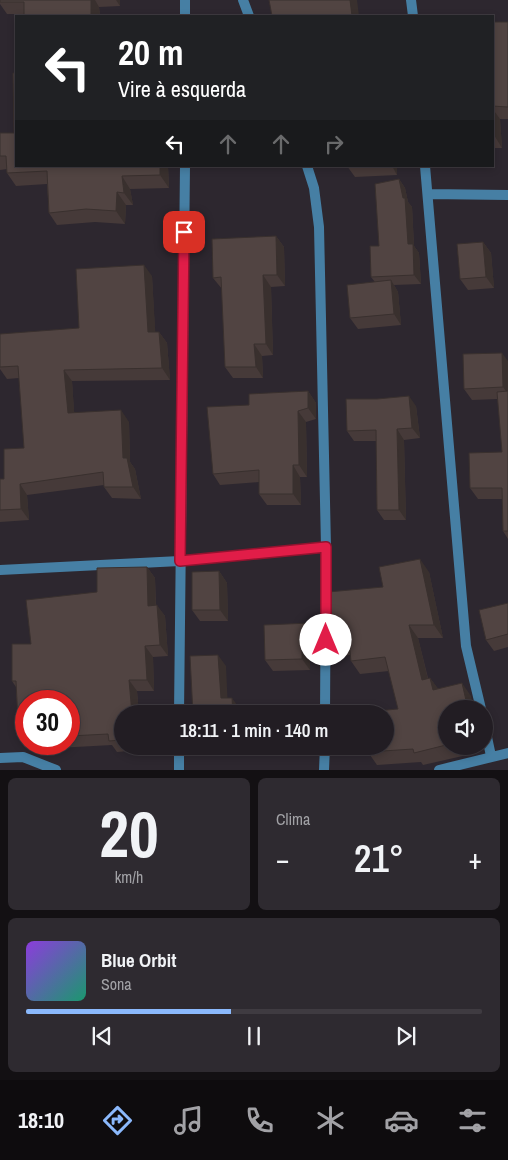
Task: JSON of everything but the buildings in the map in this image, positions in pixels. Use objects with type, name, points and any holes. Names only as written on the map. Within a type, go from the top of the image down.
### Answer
[{"type":"street","points":[[185,0],[185,15]]},
{"type":"street","points":[[243,0],[248,15]]},
{"type":"street","points":[[411,0],[413,15]]},
{"type":"street","points":[[179,705],[185,167]]},
{"type":"street","points":[[308,167],[314,188],[319,226],[326,547],[325,705]]},
{"type":"street","points":[[426,167],[466,646],[478,700]]},
{"type":"street","points":[[428,194],[508,196]]},
{"type":"street","points":[[0,570],[180,561],[326,547]]},
{"type":"street","points":[[439,770],[508,753]]},
{"type":"street","points":[[179,755],[179,770]]},
{"type":"street","points":[[324,770],[325,755]]},
{"type":"street","points":[[0,758],[23,757],[56,770]]},
{"type":"route","points":[[184,232],[180,561],[326,547],[326,640]]}]
